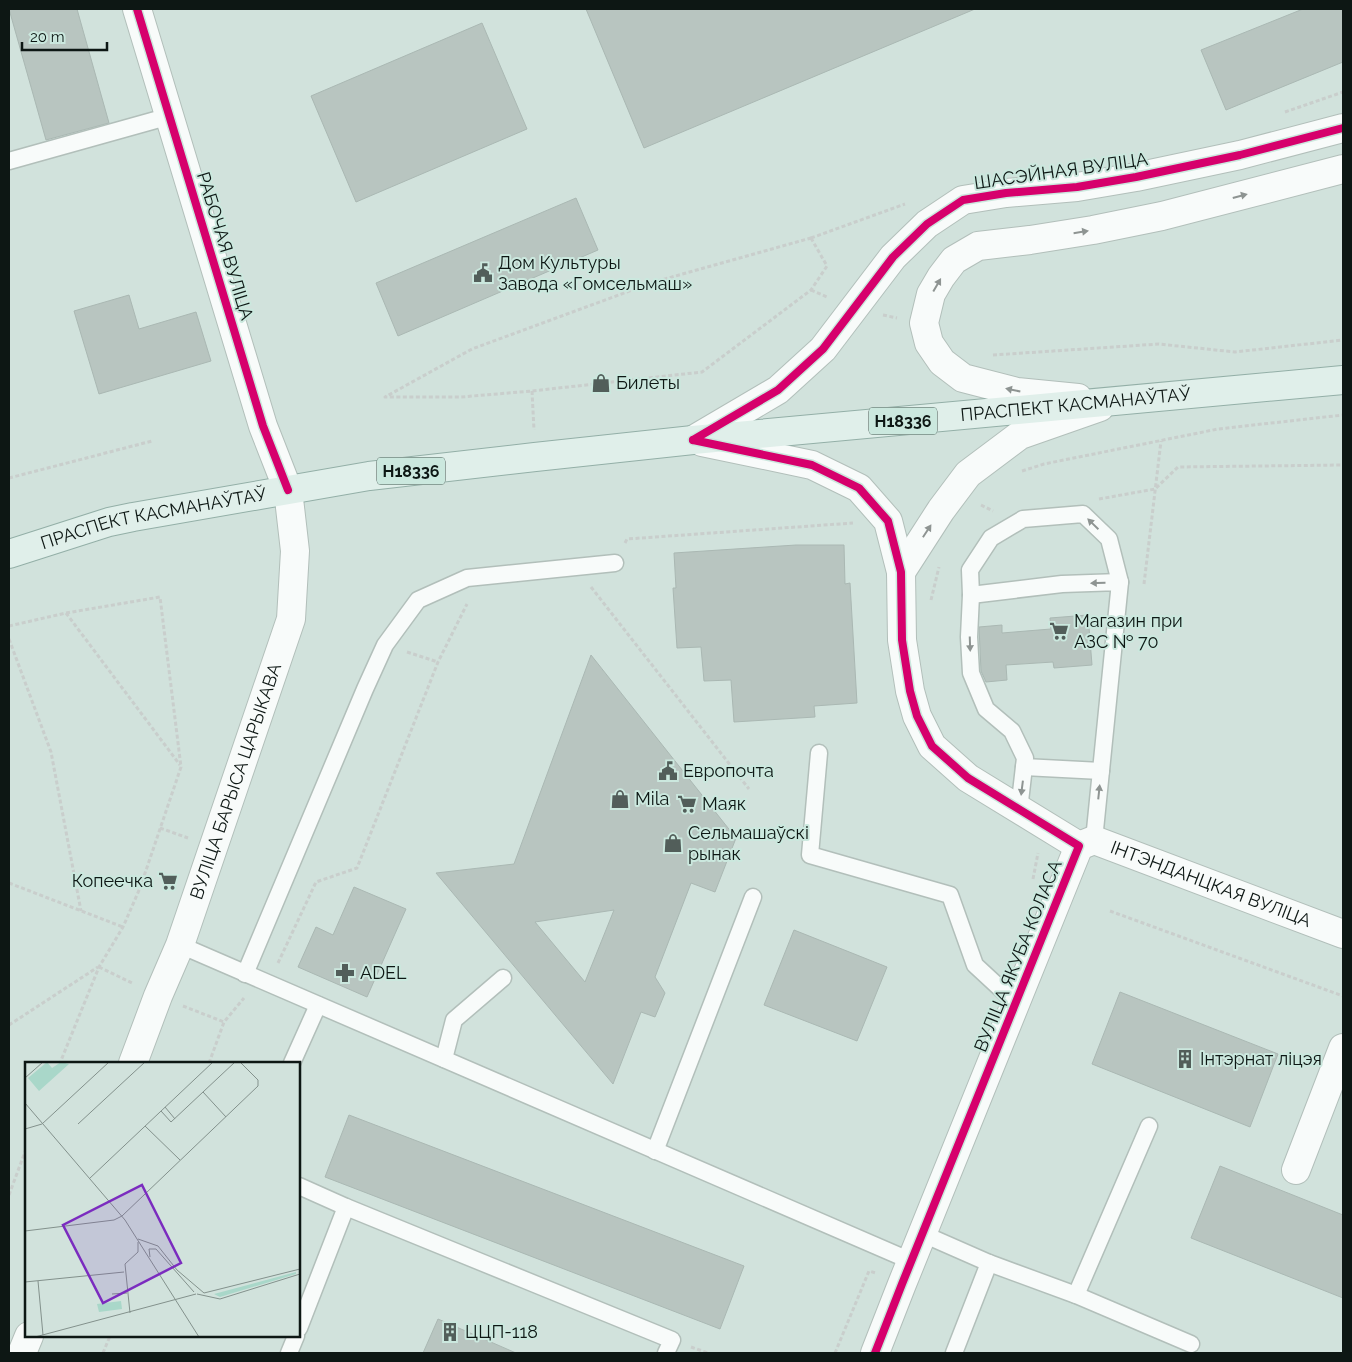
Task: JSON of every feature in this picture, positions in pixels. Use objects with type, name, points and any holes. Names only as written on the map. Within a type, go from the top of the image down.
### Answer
[{"type":"main road","name":"ПРАСПЕКТ КАСМАНАЎТАЎ","points":[[9,554],[109,522],[369,476],[693,440],[1343,380]]},
{"type":"street","name":"РАБОЧАЯ ВУЛІЦА","points":[[137,9],[263,426],[288,490]]},
{"type":"street","name":"ШАСЭЙНАЯ ВУЛІЦА","points":[[693,440],[778,390],[823,349],[893,257],[927,224],[963,200],[1136,177],[1240,155],[1343,128]]},
{"type":"street","points":[[1114,402],[1017,392],[963,378],[942,362],[929,343],[924,323],[931,294],[954,260],[978,246],[1093,230],[1162,216],[1343,169]]},
{"type":"street","points":[[901,572],[941,510],[968,474],[1020,435],[1114,402]]},
{"type":"street","name":"ВУЛІЦА ЯКУБА КОЛАСА","points":[[693,440],[812,465],[859,488],[888,521],[901,572],[902,640],[910,691],[917,716],[932,746],[968,778],[1019,810],[1086,843],[1015,1002],[875,1353]]},
{"type":"street","name":"ВУЛІЦА БАРЫСА ЦАРЫКАВА","points":[[133,1062],[158,996],[180,945],[291,618],[295,551],[288,490]]},
{"type":"street","name":"ІНТЭНДАНЦКАЯ ВУЛІЦА","points":[[1086,843],[1343,934]]},
{"type":"street","points":[[1296,1170],[1343,1048]]},
{"type":"street","points":[[22,1353],[29,1337]]},
{"type":"lane","points":[[9,161],[170,116]]},
{"type":"lane","points":[[1019,810],[1025,758],[1012,731],[986,709],[971,673],[969,637],[970,570],[991,538],[1023,519],[1082,514],[1109,540],[1120,582],[1101,771],[1086,843]]},
{"type":"lane","points":[[246,974],[381,654],[418,600],[467,578],[615,563]]},
{"type":"lane","points":[[971,595],[1062,584],[1120,582]]},
{"type":"lane","points":[[819,753],[810,855],[950,895],[975,965],[1015,1002]]},
{"type":"lane","points":[[1024,767],[1101,771]]},
{"type":"lane","points":[[655,1151],[753,897]]},
{"type":"lane","points":[[180,945],[655,1151],[906,1272]]},
{"type":"lane","points":[[444,1059],[454,1020],[503,978]]},
{"type":"lane","points":[[292,1062],[318,1005]]},
{"type":"lane","points":[[1076,1295],[1149,1126]]},
{"type":"lane","points":[[300,1186],[672,1340],[666,1353]]},
{"type":"lane","points":[[300,1325],[346,1207]]},
{"type":"lane","points":[[923,1234],[989,1262],[1076,1295],[1191,1344]]},
{"type":"lane","points":[[954,1353],[989,1262]]},
{"type":"lane","points":[[289,1353],[296,1337]]},
{"type":"path","points":[[811,238],[827,266],[811,290],[702,372],[532,391],[461,397],[385,397],[472,349],[654,282],[811,238]]},
{"type":"path","points":[[876,314],[902,319]]},
{"type":"path","points":[[989,356],[1159,344],[1235,352],[1341,340]]},
{"type":"path","points":[[532,391],[535,457]]},
{"type":"path","points":[[1018,472],[1044,464],[1218,429],[1343,415]]},
{"type":"path","points":[[9,478],[152,441]]},
{"type":"path","points":[[1161,441],[1155,489],[1178,467],[1343,465]]},
{"type":"path","points":[[615,563],[627,539],[854,523]]},
{"type":"path","points":[[591,587],[749,789]]},
{"type":"path","points":[[9,626],[66,613],[160,597],[181,767],[140,888],[123,927],[99,967],[60,1062]]},
{"type":"path","points":[[209,1062],[224,1022],[244,998],[269,984],[316,882],[356,868],[438,662],[469,601]]},
{"type":"path","points":[[66,613],[181,767]]},
{"type":"path","points":[[9,639],[51,752],[81,911]]},
{"type":"path","points":[[9,883],[123,927]]},
{"type":"path","points":[[1110,911],[1343,996]]},
{"type":"path","points":[[9,1025],[99,967]]},
{"type":"path","points":[[9,1195],[25,1152]]},
{"type":"path","points":[[835,1353],[869,1271],[906,1272]]},
{"type":"path","points":[[103,1353],[110,1337]]},
{"type":"building","points":[[9,9],[77,9],[109,123],[46,140]]},
{"type":"building","points":[[586,9],[975,9],[644,148]]},
{"type":"building","points":[[1303,9],[1343,9],[1343,62],[1226,110],[1201,50]]},
{"type":"building","points":[[482,23],[527,129],[356,202],[311,96]]},
{"type":"building","points":[[576,198],[598,250],[398,336],[376,283]]},
{"type":"building","points":[[129,295],[139,329],[196,312],[211,361],[99,394],[74,311]]},
{"type":"building","points":[[796,545],[844,545],[845,584],[850,583],[857,703],[814,706],[815,717],[734,722],[731,680],[704,681],[701,647],[677,648],[673,588],[676,588],[674,553]]},
{"type":"building","points":[[1088,615],[1092,665],[1054,668],[1053,662],[1006,665],[1007,680],[986,682],[981,671],[979,627],[1002,625],[1002,633],[1051,629],[1050,618]]},
{"type":"building","points":[[591,655],[736,838],[715,892],[691,883],[655,977],[665,993],[655,1017],[641,1012],[613,1084],[436,873],[514,864]],"holes":[[[614,910],[585,982],[535,922]]]},
{"type":"building","points":[[354,887],[406,909],[367,997],[298,967],[316,927],[333,935]]},
{"type":"building","points":[[794,930],[887,967],[857,1041],[764,1005]]},
{"type":"building","name":"Інтэрнат ліцэя","points":[[1120,992],[1278,1054],[1250,1127],[1092,1064]]},
{"type":"building","points":[[349,1115],[744,1266],[720,1329],[325,1177]]},
{"type":"building","points":[[1220,1166],[1343,1215],[1343,1298],[1191,1238]]},
{"type":"building","name":"ЦЦП-118","points":[[438,1319],[516,1353],[423,1353]]},
{"type":"cycle path","points":[[137,9],[263,426],[288,490]]},
{"type":"cycle path","points":[[693,440],[778,390],[823,349],[893,257],[927,224],[963,200],[1006,193],[1077,187],[1136,177],[1240,155],[1343,128]]},
{"type":"cycle path","points":[[693,440],[812,465],[859,488],[888,521],[901,572],[902,640],[910,691],[917,716],[932,746],[968,778],[1079,846],[875,1353]]},
{"type":"place","name":"Дом Культуры Завода «Гомсельмаш»","points":[[483,273]]},
{"type":"place","name":"Билеты","points":[[601,383]]},
{"type":"place","name":"Магазин при АЗС № 70","points":[[1059,631]]},
{"type":"place","name":"Европочта","points":[[668,771]]},
{"type":"place","name":"Mila","points":[[620,799]]},
{"type":"place","name":"Маяк","points":[[687,804]]},
{"type":"place","name":"Сельмашаўскі рынак","points":[[673,843]]},
{"type":"place","name":"Копеечка","points":[[168,881]]},
{"type":"place","name":"ADEL","points":[[345,973]]},
{"type":"place","name":"Інтэрнат ліцэя","points":[[1185,1059]]},
{"type":"place","name":"ЦЦП-118","points":[[450,1332]]}]
